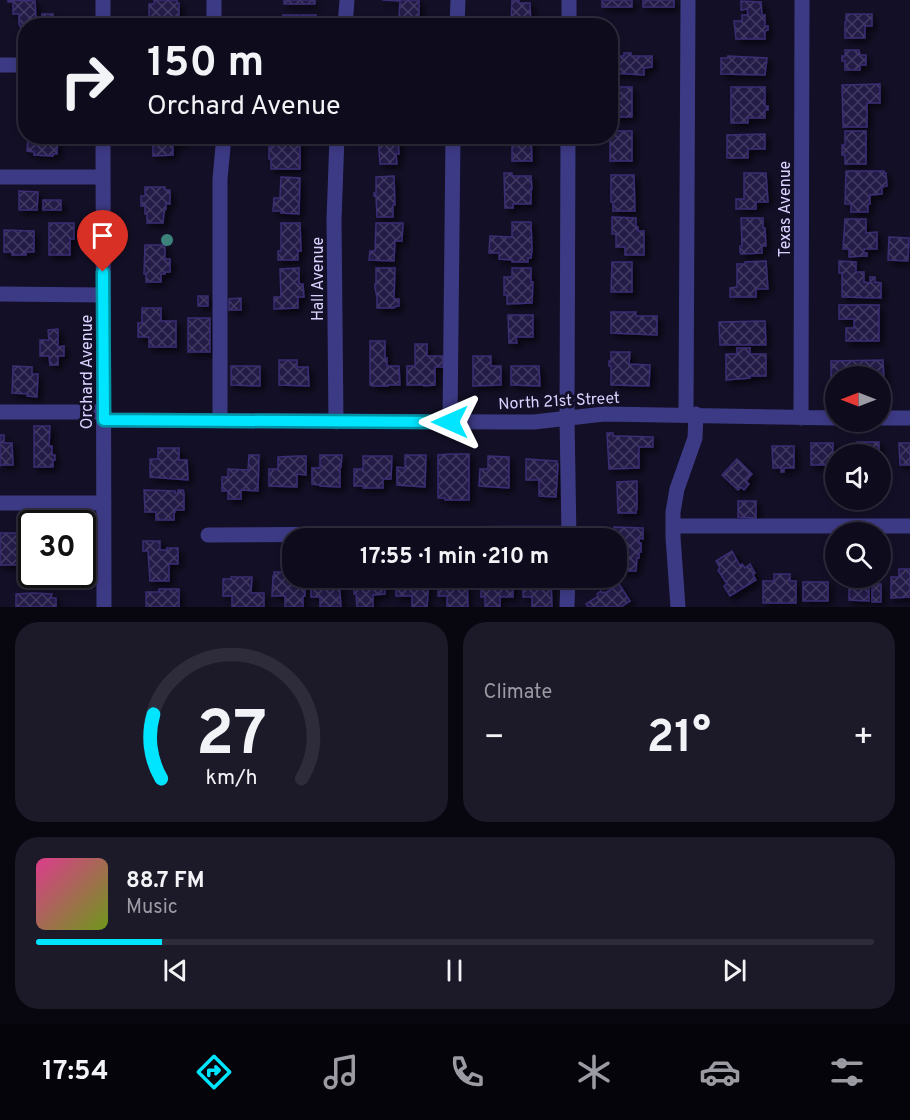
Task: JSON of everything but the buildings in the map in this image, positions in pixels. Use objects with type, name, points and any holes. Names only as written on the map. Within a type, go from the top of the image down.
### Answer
[{"type":"street","points":[[103,0],[103,18]]},
{"type":"street","points":[[214,0],[214,18]]},
{"type":"street","points":[[346,18],[347,0]]},
{"type":"street","points":[[457,18],[458,0]]},
{"type":"street","points":[[569,0],[569,18]]},
{"type":"street","points":[[678,607],[673,512],[677,489],[695,438],[691,414],[688,0]]},
{"type":"street","name":"Texas Avenue","points":[[801,418],[802,0]]},
{"type":"street","points":[[0,65],[18,65]]},
{"type":"street","name":"Orchard Avenue","points":[[103,144],[104,607]]},
{"type":"street","points":[[220,421],[220,179],[223,144]]},
{"type":"street","name":"Hall Avenue","points":[[336,422],[334,220],[337,144]]},
{"type":"street","points":[[450,422],[453,144]]},
{"type":"street","points":[[568,144],[569,528]]},
{"type":"street","points":[[0,177],[103,177]]},
{"type":"street","points":[[0,294],[103,295]]},
{"type":"street","name":"North 21st Street","points":[[0,412],[220,421],[336,422],[534,422],[604,414],[825,418]]},
{"type":"street","points":[[891,418],[910,418]]},
{"type":"street","points":[[0,503],[104,503]]},
{"type":"street","points":[[673,526],[910,526]]},
{"type":"street","points":[[208,535],[282,535]]},
{"type":"street","points":[[567,607],[568,588]]},
{"type":"route","points":[[103,272],[104,420],[450,422]]}]
